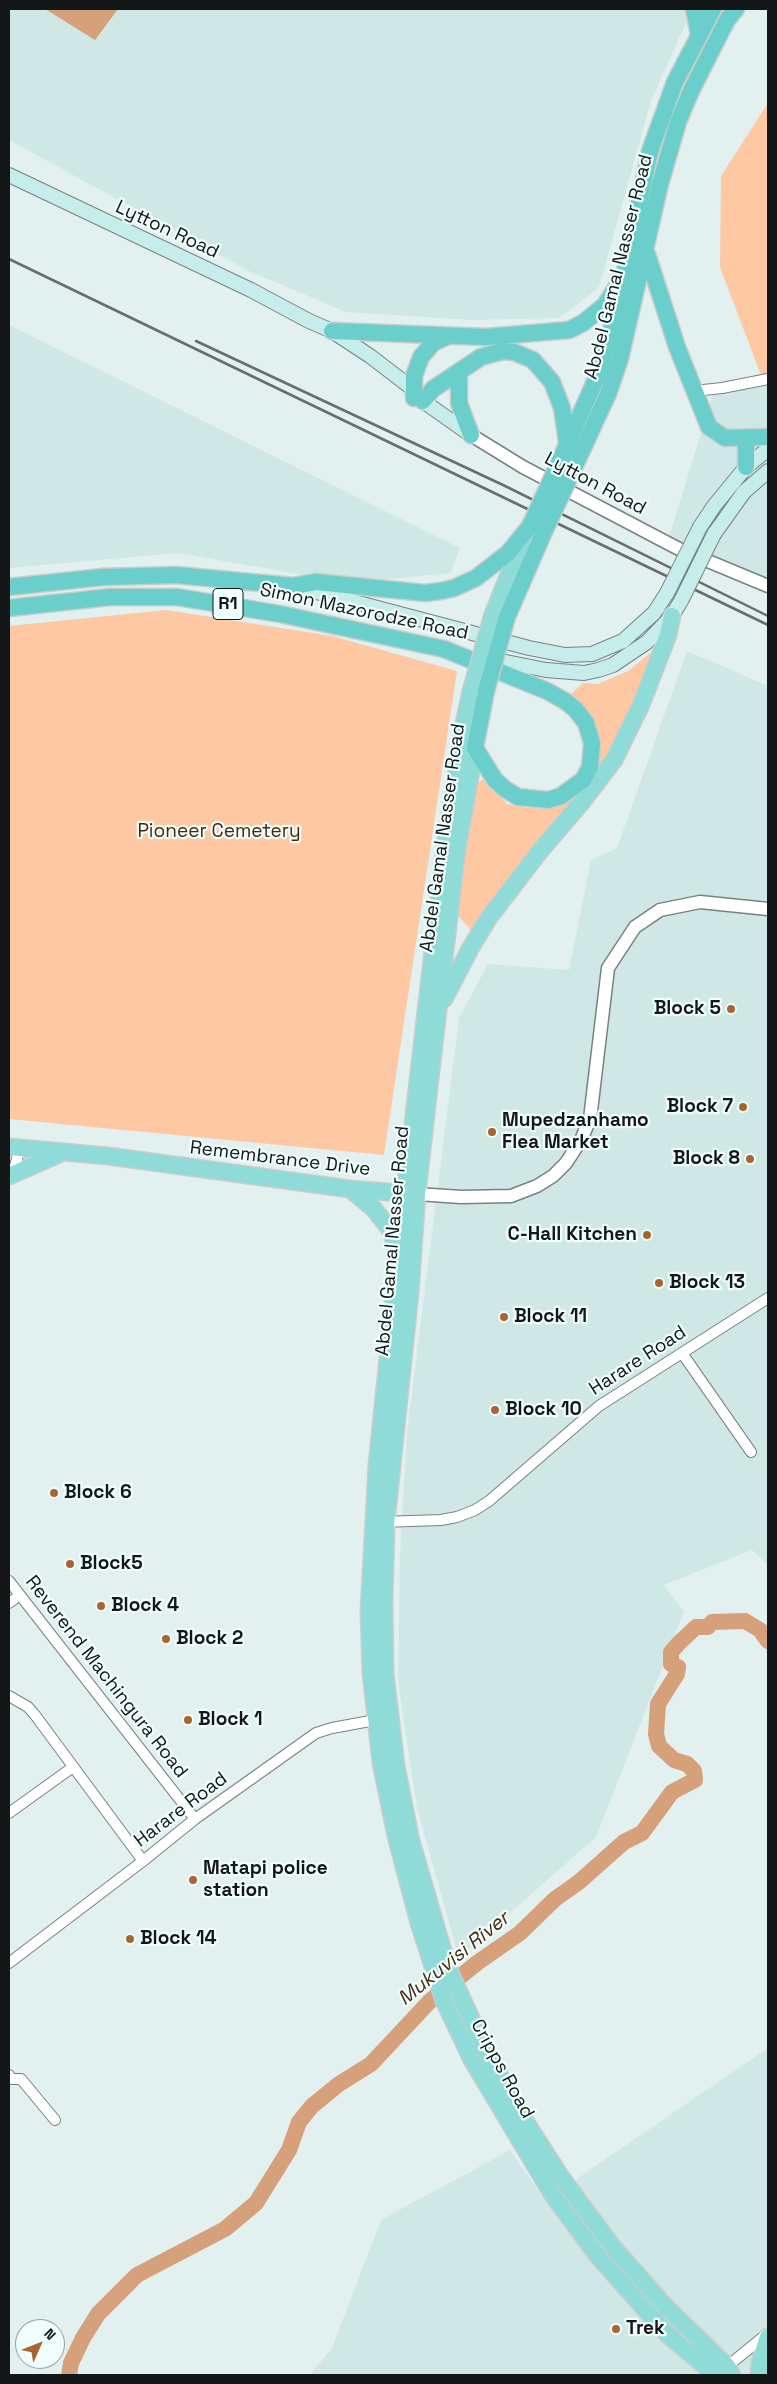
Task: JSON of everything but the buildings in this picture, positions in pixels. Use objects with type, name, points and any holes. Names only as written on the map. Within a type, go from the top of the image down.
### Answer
[{"type":"highway","points":[[694,9],[699,34]]},
{"type":"highway","name":"Abdel Gamal Nasser Road","points":[[564,470],[567,447],[600,370],[625,273],[650,151],[675,82],[711,9]]},
{"type":"highway","name":"Abdel Gamal Nasser Road","points":[[475,748],[479,691],[500,616],[533,531],[564,470],[608,394],[620,359],[660,184],[678,122],[691,91],[731,14]]},
{"type":"highway","points":[[646,250],[652,275],[707,423],[717,434],[725,438],[768,437]]},
{"type":"highway","points":[[332,331],[486,337],[568,330],[583,323],[605,305],[625,273]]},
{"type":"highway","points":[[448,336],[433,343],[421,357],[415,372],[417,396],[433,389],[481,357],[503,351],[514,352],[533,360],[547,375],[558,394],[566,422],[567,447]]},
{"type":"highway","points":[[459,372],[459,403],[471,435]]},
{"type":"highway","points":[[746,439],[746,467]]},
{"type":"highway","points":[[293,586],[316,582],[425,593],[454,588],[476,578],[533,531]]},
{"type":"highway","name":"Simon Mazorodze Road","points":[[9,587],[149,575],[176,575],[293,586]]},
{"type":"highway","name":"Simon Mazorodze Road","points":[[9,608],[110,597],[177,596],[280,614],[444,649]]},
{"type":"highway","points":[[444,649],[565,701],[586,723],[590,731],[592,755],[590,767],[583,780],[576,787],[548,800],[532,800],[518,798],[500,785],[475,748]]},
{"type":"main road","name":"Lytton Road","points":[[9,176],[251,290],[332,331],[471,435]]},
{"type":"main road","name":"Lytton Road","points":[[309,321],[403,393],[417,396]]},
{"type":"main road","name":"R1","points":[[746,467],[768,449]]},
{"type":"main road","name":"Simon Mazorodze Road","points":[[293,586],[529,648],[565,655],[592,654],[624,640],[654,613],[700,527],[714,506],[746,467]]},
{"type":"main road","name":"Simon Mazorodze Road","points":[[444,649],[527,667],[584,673],[613,666],[632,654],[672,616],[714,534],[744,492],[768,471]]},
{"type":"main road","points":[[440,1007],[470,948],[488,919],[540,850],[582,802],[614,760],[641,704],[668,635],[672,616]]},
{"type":"main road","name":"Abdel Gamal Nasser Road","points":[[379,1522],[410,1293],[411,1194],[445,847],[464,724],[479,691]]},
{"type":"main road","name":"Abdel Gamal Nasser Road","points":[[383,1719],[370,1642],[399,1258],[411,1194],[440,1007],[457,850],[475,748]]},
{"type":"main road","name":"Remembrance Drive","points":[[14,1148],[61,1154],[108,1156],[350,1189],[411,1194]]},
{"type":"main road","points":[[9,1176],[61,1154]]},
{"type":"main road","points":[[350,1189],[374,1209],[391,1231],[399,1258]]},
{"type":"main road","name":"Cripps Road","points":[[383,1719],[381,1763],[396,1836],[418,1923],[442,1973],[456,1988],[485,2049],[520,2113],[561,2177],[627,2264],[693,2335],[724,2372]]},
{"type":"main road","name":"Cripps Road","points":[[442,1973],[444,2001],[485,2084],[552,2194],[628,2293],[666,2333],[724,2372]]},
{"type":"main road","points":[[759,2375],[760,2362],[768,2337]]},
{"type":"street","points":[[711,9],[731,14]]},
{"type":"street","points":[[694,391],[722,388],[768,379]]},
{"type":"street","name":"Lytton Road","points":[[471,435],[523,467],[679,549],[765,584]]},
{"type":"street","name":"Remembrance Drive","points":[[411,1194],[461,1197],[512,1196],[537,1186],[553,1176],[566,1163],[581,1140],[590,1119],[608,968],[619,948],[635,927],[660,910],[700,902],[768,909]]},
{"type":"street","points":[[9,1176],[15,1166],[14,1148]]},
{"type":"street","name":"Harare Road","points":[[379,1522],[441,1520],[457,1517],[475,1510],[489,1501],[600,1406],[768,1298]]},
{"type":"street","points":[[682,1353],[751,1452]]},
{"type":"street","name":"Reverend Machingura Road","points":[[9,1581],[195,1819]]},
{"type":"street","points":[[9,1603],[20,1595]]},
{"type":"street","points":[[9,1696],[28,1707],[143,1862]]},
{"type":"street","name":"Harare Road","points":[[9,1963],[143,1862],[195,1819],[316,1733],[332,1728],[383,1719]]},
{"type":"street","points":[[9,1813],[72,1767]]},
{"type":"street","points":[[9,2075],[11,2079],[21,2080],[55,2120]]},
{"type":"street","points":[[724,2372],[768,2333]]},
{"type":"shaded area","points":[[9,9],[692,9],[651,101],[599,287],[559,318],[471,320],[346,312],[249,271],[9,140]]},
{"type":"shaded area","points":[[45,9],[118,9],[95,40]]},
{"type":"shaded area","points":[[9,325],[460,548],[451,573],[349,583],[178,553],[9,568]]},
{"type":"shaded area","points":[[768,376],[768,579],[669,537],[714,391]]},
{"type":"shaded area","points":[[687,651],[768,686],[768,1565],[752,1550],[664,1585],[684,1612],[596,1837],[459,1958],[417,1808],[398,1682],[400,1555],[407,1432],[459,1018],[488,964],[569,970],[591,860],[617,848]]},
{"type":"shaded area","points":[[768,2048],[768,2375],[310,2375],[332,2348],[381,2220],[510,2150],[546,2202],[588,2171]]},
{"type":"green space","points":[[768,103],[768,376],[762,378],[720,267],[721,176]]},
{"type":"green space","name":"Pioneer Cemetery","points":[[166,610],[332,636],[457,671],[384,1155],[9,1119],[9,626]]},
{"type":"green space","points":[[661,644],[608,759],[473,932],[459,917],[461,886],[476,785],[485,777],[507,804],[528,808],[547,809],[576,796],[588,782],[596,760],[569,696],[583,683],[598,684],[628,671]]},
{"type":"waterway","name":"Mukuvisi River","points":[[69,2375],[71,2363],[83,2338],[98,2314],[137,2275],[225,2229],[256,2203],[289,2150],[299,2122],[312,2106],[339,2084],[371,2064],[430,2001],[477,1963],[520,1933],[555,1899],[579,1882],[624,1842],[642,1833],[672,1792],[695,1780],[694,1771],[687,1764],[674,1760],[659,1746],[656,1734],[658,1704],[677,1674],[678,1667],[671,1664],[671,1652],[679,1643],[696,1627],[708,1627],[712,1622],[745,1621],[760,1630],[768,1641]]},
{"type":"railway","points":[[9,259],[768,625]]},
{"type":"railway","points":[[196,341],[503,485],[768,616]]},
{"type":"place","name":"Block 5","points":[[731,1009]]},
{"type":"place","name":"Block 7","points":[[743,1107]]},
{"type":"place","name":"Mupedzanhamo Flea Market","points":[[492,1132]]},
{"type":"place","name":"Block 8","points":[[750,1159]]},
{"type":"place","name":"C-Hall Kitchen","points":[[647,1235]]},
{"type":"place","name":"Block 13","points":[[659,1283]]},
{"type":"place","name":"Block 11","points":[[504,1317]]},
{"type":"place","name":"Block 10","points":[[495,1410]]},
{"type":"place","name":"Block 6","points":[[54,1493]]},
{"type":"place","name":"Block5","points":[[70,1564]]},
{"type":"place","name":"Block 4","points":[[101,1606]]},
{"type":"place","name":"Block 2","points":[[166,1639]]},
{"type":"place","name":"Block 1","points":[[188,1720]]},
{"type":"place","name":"Matapi police station","points":[[193,1880]]},
{"type":"place","name":"Block 14","points":[[130,1939]]},
{"type":"place","name":"Trek","points":[[616,2329]]}]
